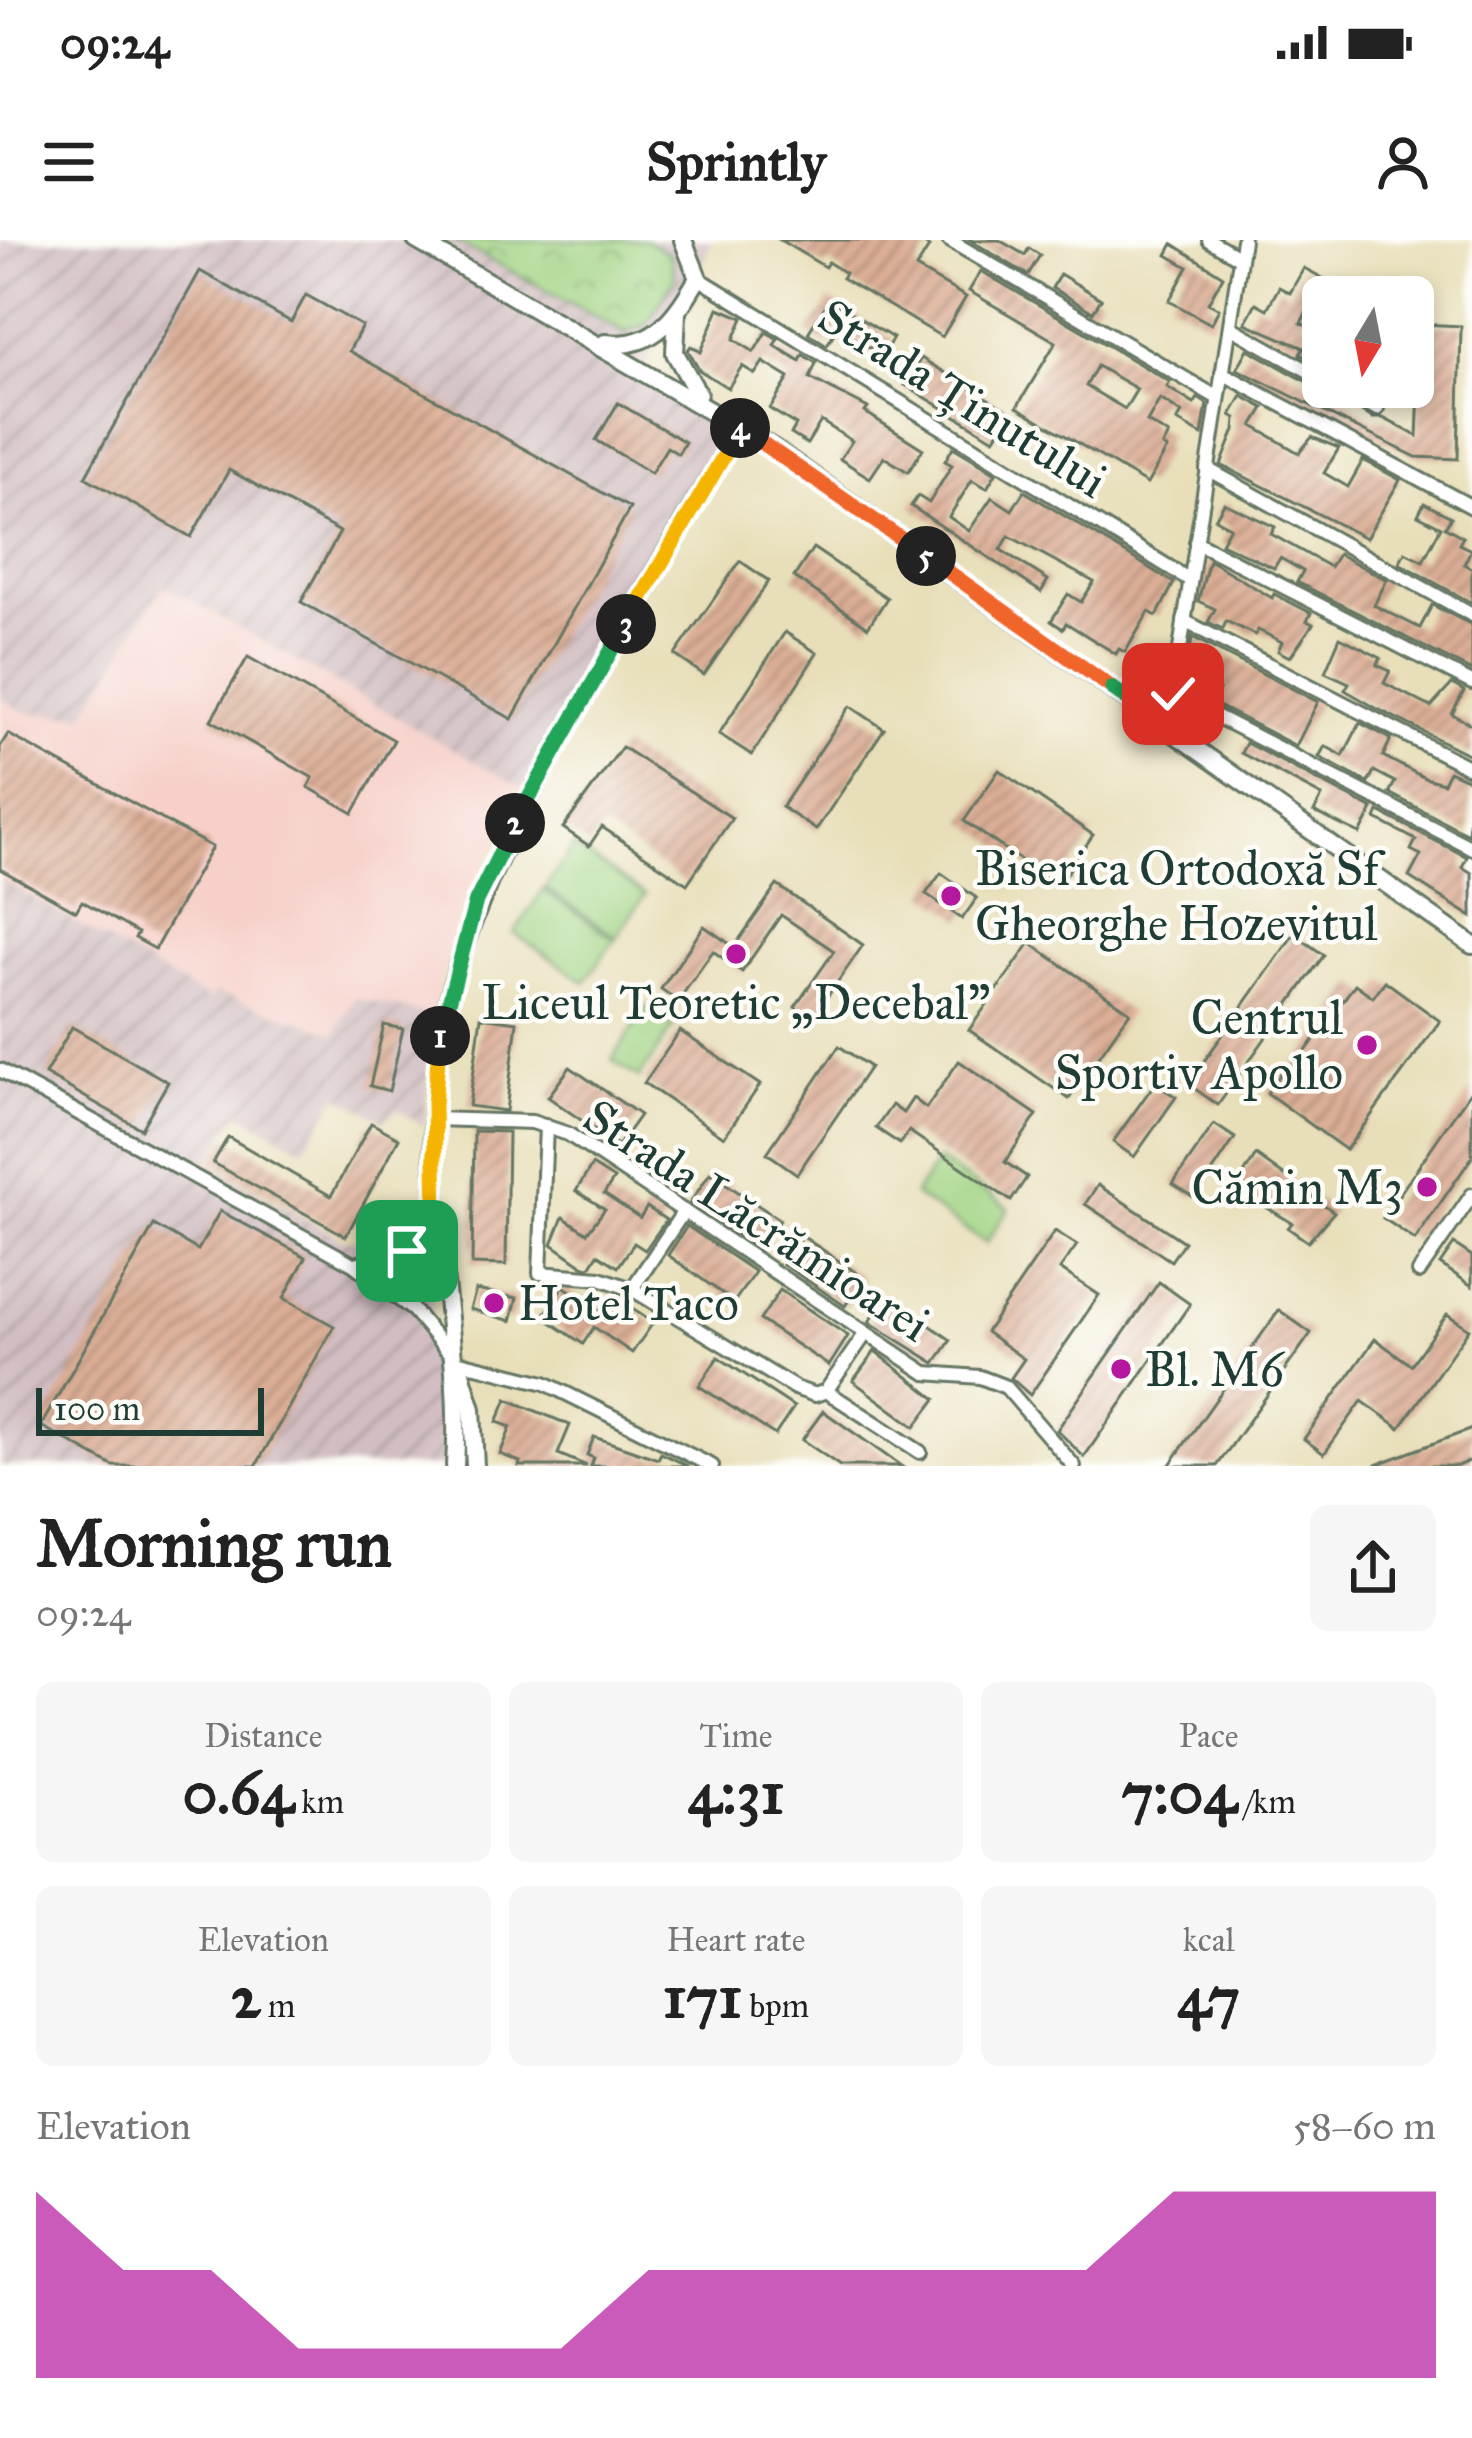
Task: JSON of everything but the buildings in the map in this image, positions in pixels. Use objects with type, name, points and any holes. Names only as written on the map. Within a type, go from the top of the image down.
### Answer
[{"type":"street","points":[[416,240],[741,427],[1472,945]]},
{"type":"street","points":[[949,240],[1218,398]]},
{"type":"street","points":[[1209,240],[1240,258]]},
{"type":"street","points":[[1168,727],[1243,240]]},
{"type":"street","points":[[598,342],[634,344],[660,331],[677,314],[698,278],[690,242]]},
{"type":"street","name":"Strada Ținutului","points":[[698,278],[1190,580]]},
{"type":"street","points":[[677,314],[679,366],[706,405]]},
{"type":"street","points":[[1229,327],[1302,367]]},
{"type":"street","points":[[1222,373],[1472,507]]},
{"type":"street","points":[[454,1466],[456,1361],[436,1222],[434,1119],[449,966],[465,913],[476,901],[562,737],[741,427]]},
{"type":"street","points":[[1208,469],[1472,615]]},
{"type":"street","points":[[1196,542],[1472,683]]},
{"type":"street","points":[[1184,621],[1472,769]]},
{"type":"street","points":[[1173,694],[1472,848]]},
{"type":"street","points":[[0,1070],[353,1264],[413,1310],[456,1361],[472,1409],[475,1466]]},
{"type":"street","name":"Strada Lăcrămioarei","points":[[434,1119],[539,1124],[568,1134],[935,1378],[980,1377],[1006,1387],[1074,1466]]},
{"type":"street","points":[[539,1124],[541,1273],[600,1278],[632,1289],[795,1388],[815,1395],[826,1391],[866,1333]]},
{"type":"street","points":[[1419,1271],[1472,1195]]},
{"type":"street","points":[[632,1289],[684,1211]]},
{"type":"street","points":[[353,1264],[391,1259],[436,1222]]},
{"type":"street","points":[[456,1361],[545,1383],[712,1466]]},
{"type":"street","points":[[826,1391],[920,1452]]},
{"type":"shaded area","points":[[0,240],[713,240],[637,379],[723,431],[525,790],[163,585],[84,715],[27,713],[0,698]]},
{"type":"shaded area","points":[[163,585],[525,790],[459,910],[432,1015],[356,998],[336,1033],[216,992],[210,1000],[0,879],[0,698],[27,713],[84,715]]},
{"type":"shaded area","points":[[0,879],[210,1000],[215,992],[335,1033],[355,998],[432,1015],[424,1127],[397,1109],[384,1121],[338,1095],[304,1149],[239,1113],[208,1163],[342,1239],[379,1244],[425,1228],[443,1466],[0,1466]]},
{"type":"green space","points":[[453,240],[646,240],[670,254],[675,278],[646,325],[625,332]]},
{"type":"green space","points":[[574,846],[645,895],[616,937],[545,888]]},
{"type":"green space","points":[[543,890],[615,939],[585,982],[514,933]]},
{"type":"green space","points":[[647,1007],[674,1026],[639,1078],[612,1060]]},
{"type":"green space","points":[[938,1160],[1009,1208],[986,1243],[914,1195]]},
{"type":"place","name":"Biserica Ortodoxă Sf Gheorghe Hozevitul","points":[[951,896]]},
{"type":"place","name":"Liceul Teoretic „Decebal”","points":[[736,954]]},
{"type":"place","name":"Centrul Sportiv Apollo","points":[[1367,1045]]},
{"type":"place","name":"Cămin M3","points":[[1427,1187]]},
{"type":"place","name":"Hotel Taco","points":[[494,1303]]},
{"type":"place","name":"Bl. M6","points":[[1121,1369]]},
{"type":"route","points":[[407,1251],[436,1222],[437,1062],[446,1009],[476,901],[552,755],[741,427],[1168,727],[1173,694]]}]
